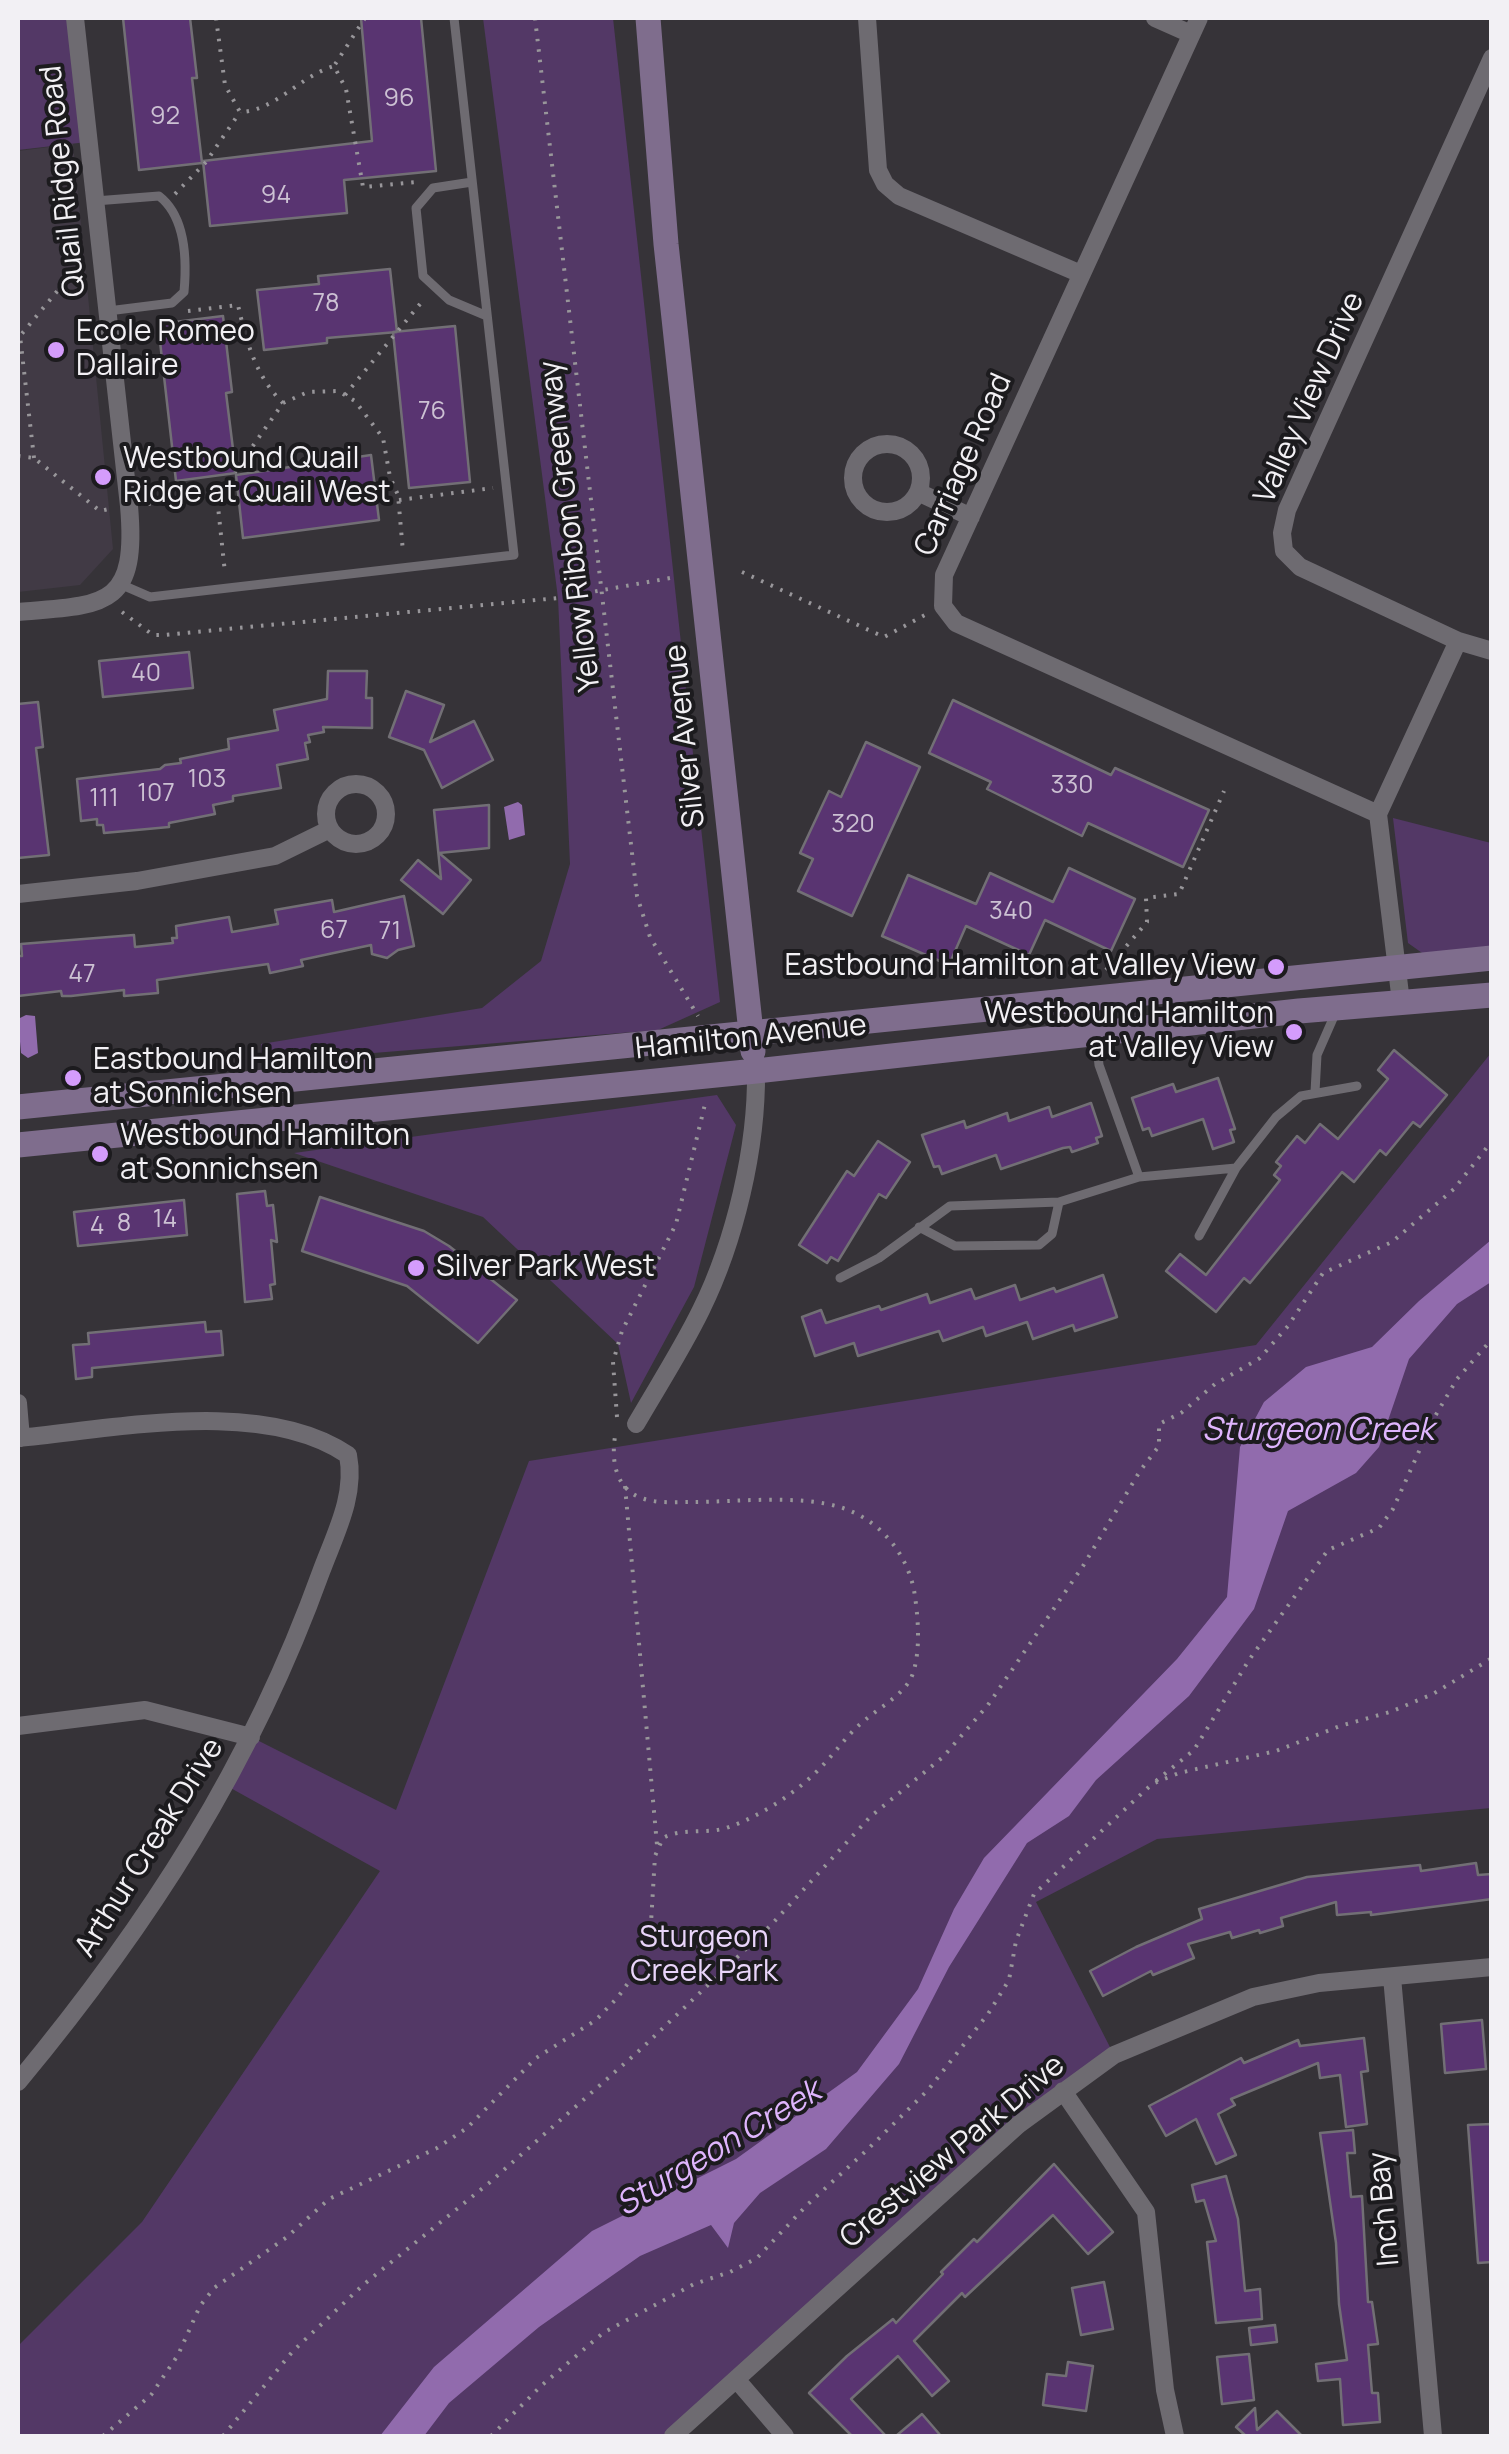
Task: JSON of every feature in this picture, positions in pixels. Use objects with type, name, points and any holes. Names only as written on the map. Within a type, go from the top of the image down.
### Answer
[{"type":"street","name":"Quail Ridge Road","points":[[74,18],[129,506],[132,557],[120,584]]},
{"type":"street","name":"Silver Avenue","points":[[636,1424],[686,1340],[716,1274],[754,1134],[756,1071],[666,244],[648,18]]},
{"type":"street","points":[[867,18],[876,154],[878,170],[886,184],[899,196],[1081,274]]},
{"type":"street","points":[[1156,18],[1195,26]]},
{"type":"street","name":"Carriage Road","points":[[1195,26],[944,575],[943,606],[956,623],[1378,814]]},
{"type":"street","name":"Valley View Drive","points":[[1492,58],[1287,510],[1282,533],[1284,551],[1300,567],[1458,640],[1492,651]]},
{"type":"street","points":[[918,492],[971,517]]},
{"type":"street","points":[[18,612],[90,605],[120,584]]},
{"type":"street","points":[[1401,1002],[1378,814],[1458,640]]},
{"type":"street","points":[[18,894],[152,879],[275,856],[330,829]]},
{"type":"street","name":"Hamilton Avenue","points":[[18,1107],[699,1026],[751,1034],[1492,958]]},
{"type":"street","name":"Hamilton Avenue","points":[[18,1145],[756,1071],[1338,1007],[1492,995]]},
{"type":"street","points":[[18,1402],[19,1438]]},
{"type":"street","name":"Arthur Creak Drive","points":[[18,2082],[82,2004],[161,1892],[227,1786],[304,1619],[352,1482],[348,1456],[310,1435],[222,1419],[19,1438]]},
{"type":"street","points":[[18,1726],[145,1710],[251,1736]]},
{"type":"street","name":"Crestview Park Drive","points":[[673,2436],[1018,2125],[1114,2055],[1254,1996],[1319,1983],[1492,1967]]},
{"type":"street","name":"Inch Bay","points":[[1392,1977],[1433,2436]]},
{"type":"street","points":[[1062,2091],[1146,2212],[1165,2390],[1175,2436]]},
{"type":"street","points":[[736,2379],[786,2436]]},
{"type":"lane","points":[[120,584],[150,597],[514,554],[454,18]]},
{"type":"lane","points":[[472,182],[433,188],[416,208],[423,276],[448,300],[487,316]]},
{"type":"lane","points":[[93,202],[158,196],[172,206],[187,263],[184,292],[172,302],[105,311]]},
{"type":"lane","points":[[1315,1092],[1317,1055],[1338,1007]]},
{"type":"lane","points":[[1096,1034],[1099,1065],[1139,1177]]},
{"type":"lane","points":[[1199,1236],[1236,1168],[1287,1105],[1315,1092],[1357,1086]]},
{"type":"lane","points":[[840,1278],[879,1258],[950,1206],[1059,1202],[1139,1177],[1236,1168]]},
{"type":"lane","points":[[919,1227],[955,1246],[1039,1245],[1052,1234],[1059,1202]]},
{"type":"path","points":[[216,18],[225,85],[240,112]]},
{"type":"path","points":[[240,112],[256,112],[315,72],[334,66],[365,18]]},
{"type":"path","name":"Yellow Ribbon Greenway","points":[[535,18],[637,896],[650,938],[699,1026]]},
{"type":"path","points":[[334,66],[346,89],[362,187],[424,181],[433,188]]},
{"type":"path","points":[[167,202],[206,162],[240,112]]},
{"type":"path","points":[[346,395],[434,287]]},
{"type":"path","points":[[34,458],[20,336],[59,289]]},
{"type":"path","points":[[177,298],[184,311],[238,305],[246,339],[267,387],[283,403]]},
{"type":"path","points":[[227,588],[217,497],[283,403],[308,392],[338,391],[346,395],[355,401],[382,438],[399,500],[405,567]]},
{"type":"path","points":[[18,456],[34,458],[100,510],[217,497]]},
{"type":"path","points":[[399,500],[506,487]]},
{"type":"path","points":[[742,572],[884,637],[943,606]]},
{"type":"path","points":[[106,597],[139,627],[152,635],[163,635],[600,592],[676,577]]},
{"type":"path","points":[[1106,970],[1148,922],[1146,898],[1180,894],[1224,791]]},
{"type":"path","points":[[657,1848],[666,1836],[714,1832],[747,1820],[812,1777],[861,1722],[910,1680],[917,1652],[916,1600],[906,1566],[890,1538],[867,1521],[839,1507],[784,1502],[664,1502],[634,1495],[613,1462],[618,1420],[613,1362],[622,1331],[676,1224],[707,1105],[704,1076]]},
{"type":"path","points":[[223,2436],[293,2351],[363,2285],[489,2183],[641,2049],[760,1937],[870,1816],[943,1757],[988,1705],[1083,1566],[1159,1446],[1160,1424],[1182,1412],[1215,1384],[1260,1358],[1288,1326],[1323,1273],[1392,1242],[1454,1189],[1492,1141]]},
{"type":"path","points":[[490,2436],[603,2333],[694,2284],[757,2258],[928,2090],[1010,1980],[1016,1941],[1034,1894],[1194,1750],[1250,1660],[1328,1550],[1378,1528],[1393,1509],[1434,1418],[1458,1379],[1492,1338]]},
{"type":"path","points":[[102,2436],[151,2396],[178,2355],[200,2306],[214,2288],[286,2237],[329,2199],[437,2148],[467,2128],[536,2058],[596,2020],[618,1998],[636,1968],[651,1923],[657,1848],[625,1486]]},
{"type":"path","points":[[1152,1784],[1179,1773],[1276,1751],[1390,1712],[1433,1694],[1492,1658]]},
{"type":"shaded area","name":"Ecole Romeo Dallaire","points":[[73,144],[113,549],[80,585],[18,592],[18,151]]},
{"type":"green space","points":[[18,18],[75,18],[87,142],[18,150]]},
{"type":"green space","points":[[483,18],[613,18],[720,1002],[658,1030],[262,1062],[261,1044],[482,1008],[541,961],[570,864],[558,598]]},
{"type":"green space","points":[[1393,818],[1491,843],[1491,949],[1425,955],[1408,943]]},
{"type":"green space","name":"Sturgeon Creek Park","points":[[1491,1053],[1491,1808],[1157,1839],[1036,1902],[1114,2055],[1063,2091],[673,2436],[18,2436],[18,2346],[142,2222],[380,1871],[227,1786],[251,1737],[396,1810],[529,1461],[1256,1345]]},
{"type":"green space","points":[[717,1095],[736,1125],[694,1287],[631,1403],[618,1344],[483,1217],[294,1153]]},
{"type":"water","points":[[518,802],[522,805],[525,835],[509,840],[504,807]]},
{"type":"water","points":[[35,1016],[38,1053],[28,1058],[21,1053],[18,1019]]},
{"type":"water","name":"Sturgeon Creek","points":[[1491,1240],[1491,1282],[1457,1304],[1409,1359],[1379,1447],[1356,1473],[1288,1511],[1254,1609],[1189,1696],[1096,1780],[1069,1816],[1027,1843],[949,1967],[899,2064],[826,2149],[760,2193],[734,2223],[728,2248],[711,2225],[640,2256],[539,2327],[449,2403],[424,2436],[380,2436],[434,2367],[592,2231],[736,2159],[857,2072],[918,1989],[954,1909],[984,1858],[1177,1659],[1227,1597],[1240,1447],[1264,1402],[1306,1367],[1372,1347]]},
{"type":"building","points":[[123,18],[190,18],[202,163],[139,170]]},
{"type":"building","points":[[361,18],[421,18],[436,171],[344,180],[347,213],[210,226],[203,161],[372,141]]},
{"type":"building","points":[[390,269],[397,332],[327,338],[327,343],[264,350],[257,290],[319,284],[318,276]]},
{"type":"building","points":[[223,316],[232,392],[226,393],[236,473],[176,481],[158,324]]},
{"type":"building","points":[[455,326],[470,482],[409,488],[393,332]]},
{"type":"building","points":[[371,455],[379,520],[243,538],[236,475]]},
{"type":"building","points":[[189,652],[193,688],[103,697],[99,661]]},
{"type":"building","points":[[328,671],[367,671],[366,698],[372,698],[372,728],[323,727],[324,732],[308,735],[308,759],[277,765],[281,788],[233,796],[233,801],[213,805],[215,814],[169,823],[169,827],[104,833],[97,819],[81,821],[77,779],[160,769],[181,763],[180,759],[229,749],[228,739],[278,730],[274,710],[327,699]]},
{"type":"building","points":[[406,691],[444,705],[430,742],[474,721],[493,760],[442,788],[424,750],[389,737]]},
{"type":"building","points":[[953,700],[1111,775],[1115,768],[1209,810],[1183,867],[1088,823],[1082,836],[987,789],[991,782],[929,753]]},
{"type":"building","points":[[38,702],[43,747],[36,748],[49,855],[18,858],[18,704]]},
{"type":"building","points":[[866,742],[920,767],[852,916],[798,891],[813,859],[800,853],[829,791],[841,797]]},
{"type":"building","points":[[489,805],[489,848],[439,853],[471,880],[443,914],[401,880],[418,860],[441,879],[434,810]]},
{"type":"building","points":[[1069,868],[1135,899],[1111,951],[1045,920],[1029,955],[966,926],[949,965],[882,936],[908,875],[976,904],[990,873],[1053,902]]},
{"type":"building","points":[[404,896],[414,946],[387,958],[372,954],[371,945],[301,960],[303,966],[270,973],[268,964],[157,980],[158,993],[124,996],[124,990],[62,996],[61,991],[18,996],[21,944],[134,935],[135,947],[173,943],[172,938],[177,938],[176,926],[229,917],[232,932],[278,924],[275,910],[332,900],[334,912]]},
{"type":"building","points":[[1394,1050],[1447,1095],[1420,1127],[1413,1122],[1386,1155],[1380,1150],[1354,1182],[1342,1172],[1250,1283],[1244,1278],[1216,1312],[1166,1271],[1180,1254],[1206,1275],[1280,1180],[1274,1175],[1281,1166],[1276,1162],[1297,1136],[1305,1143],[1320,1124],[1338,1139],[1388,1079],[1378,1070]]},
{"type":"building","points":[[1218,1078],[1235,1129],[1230,1130],[1234,1142],[1213,1149],[1203,1119],[1152,1136],[1149,1128],[1143,1130],[1132,1098],[1173,1084],[1176,1092]]},
{"type":"building","points":[[1091,1103],[1102,1136],[1096,1138],[1098,1143],[1072,1152],[1070,1147],[1063,1148],[1001,1169],[996,1155],[942,1174],[939,1166],[934,1167],[922,1135],[964,1121],[966,1128],[1007,1113],[1009,1121],[1049,1107],[1052,1117]]},
{"type":"building","points":[[878,1141],[910,1162],[886,1198],[879,1194],[838,1261],[831,1257],[827,1263],[799,1245],[847,1171],[854,1176]]},
{"type":"building","points":[[265,1191],[267,1206],[273,1205],[277,1242],[271,1240],[275,1284],[270,1285],[272,1299],[245,1302],[237,1194]]},
{"type":"building","name":"Silver Park West","points":[[320,1197],[424,1231],[517,1300],[478,1343],[407,1286],[302,1251]]},
{"type":"building","points":[[184,1200],[187,1235],[78,1246],[74,1212]]},
{"type":"building","points":[[1103,1275],[1117,1317],[1075,1331],[1073,1325],[1033,1339],[1027,1322],[986,1336],[983,1327],[943,1341],[939,1331],[858,1356],[854,1343],[815,1356],[802,1317],[821,1310],[826,1323],[927,1294],[930,1303],[971,1289],[975,1299],[1015,1285],[1020,1300]]},
{"type":"building","points":[[205,1322],[206,1332],[221,1331],[223,1355],[92,1368],[92,1377],[76,1379],[73,1345],[89,1344],[88,1333]]},
{"type":"building","points":[[1476,1863],[1478,1875],[1492,1874],[1492,1899],[1371,1915],[1337,1915],[1336,1902],[1281,1918],[1283,1926],[1260,1933],[1259,1930],[1232,1938],[1230,1932],[1188,1944],[1194,1958],[1153,1975],[1151,1971],[1103,1996],[1090,1971],[1202,1919],[1199,1909],[1307,1877],[1420,1865],[1421,1871]]},
{"type":"building","points":[[1482,2020],[1486,2069],[1445,2073],[1441,2024]]},
{"type":"building","points":[[1364,2038],[1368,2071],[1361,2072],[1367,2124],[1346,2127],[1340,2075],[1320,2078],[1318,2063],[1231,2099],[1235,2105],[1218,2114],[1236,2155],[1216,2164],[1196,2119],[1166,2136],[1149,2106],[1241,2058],[1244,2063],[1298,2040],[1300,2046]]},
{"type":"building","points":[[1492,2124],[1492,2262],[1478,2263],[1468,2125]]},
{"type":"building","points":[[1353,2130],[1355,2153],[1347,2153],[1351,2197],[1362,2196],[1368,2302],[1372,2302],[1378,2344],[1368,2345],[1372,2393],[1378,2393],[1380,2422],[1343,2425],[1340,2379],[1318,2381],[1316,2364],[1347,2360],[1320,2133]]},
{"type":"building","points":[[1054,2164],[1113,2232],[1088,2254],[1053,2215],[965,2297],[962,2293],[914,2341],[949,2381],[932,2396],[898,2356],[851,2399],[886,2436],[852,2436],[809,2393],[847,2356],[893,2319],[896,2323],[941,2272],[974,2239],[977,2242]]},
{"type":"building","points":[[1226,2176],[1238,2219],[1245,2291],[1260,2289],[1262,2319],[1216,2323],[1207,2242],[1216,2241],[1204,2200],[1196,2202],[1192,2185]]},
{"type":"building","points":[[1104,2282],[1113,2329],[1081,2335],[1072,2288]]},
{"type":"building","points":[[1275,2325],[1277,2342],[1251,2345],[1249,2328]]},
{"type":"building","points":[[1249,2354],[1254,2400],[1222,2404],[1217,2357]]},
{"type":"building","points":[[1068,2362],[1093,2366],[1086,2411],[1043,2405],[1047,2374],[1066,2376]]},
{"type":"building","points":[[1255,2408],[1257,2430],[1277,2411],[1302,2436],[1246,2436],[1236,2427]]},
{"type":"building","points":[[922,2414],[941,2436],[896,2436]]},
{"type":"place","name":"Ecole Romeo Dallaire","points":[[56,350]]},
{"type":"place","name":"Westbound Quail Ridge at Quail West","points":[[103,477]]},
{"type":"place","name":"Eastbound Hamilton at Valley View","points":[[1276,967]]},
{"type":"place","name":"Westbound Hamilton at Valley View","points":[[1294,1032]]},
{"type":"place","name":"Eastbound Hamilton at Sonnichsen","points":[[73,1078]]},
{"type":"place","name":"Westbound Hamilton at Sonnichsen","points":[[100,1154]]},
{"type":"place","name":"Silver Park West","points":[[416,1268]]}]
